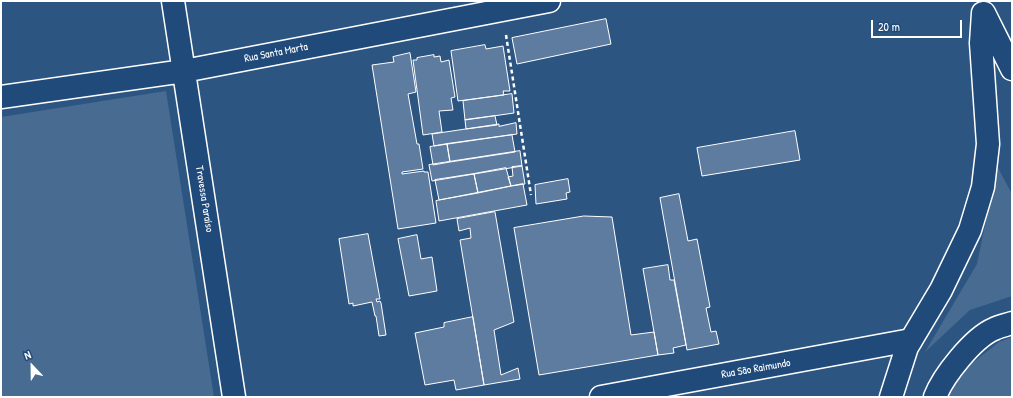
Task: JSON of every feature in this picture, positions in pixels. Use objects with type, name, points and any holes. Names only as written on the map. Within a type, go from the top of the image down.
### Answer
[{"type":"main road","name":"Travessa Paraíso","points":[[173,1],[234,397]]},
{"type":"main road","name":"Rua Santa Marta","points":[[1,97],[184,71],[549,1]]},
{"type":"main road","points":[[981,7],[1012,69]]},
{"type":"main road","points":[[891,397],[909,344],[941,290],[970,230],[983,187],[988,144],[981,43],[981,7]]},
{"type":"main road","points":[[935,397],[954,366],[974,344],[993,329],[1012,323]]},
{"type":"main road","name":"Rua São Raimundo","points":[[601,397],[909,344]]},
{"type":"path","points":[[502,11],[531,195]]},
{"type":"shaded area","points":[[166,91],[214,397],[1,397],[1,117]]},
{"type":"shaded area","points":[[997,166],[1012,194],[1012,296],[970,310],[925,352],[977,264]]},
{"type":"shaded area","points":[[1012,337],[1012,397],[947,397],[966,368],[999,342]]},
{"type":"building","points":[[606,19],[611,44],[517,64],[512,38]]},
{"type":"building","points":[[485,45],[486,49],[503,46],[510,91],[503,91],[504,95],[458,101],[451,51]]},
{"type":"building","points":[[410,53],[416,92],[408,94],[423,169],[402,172],[402,174],[424,171],[428,172],[436,223],[398,229],[372,65],[394,62],[393,57]]},
{"type":"building","points":[[434,55],[434,57],[440,56],[441,62],[449,60],[455,97],[451,98],[453,110],[439,111],[442,132],[423,135],[413,60]]},
{"type":"building","points":[[512,94],[514,113],[465,120],[463,101]]},
{"type":"building","points":[[495,116],[497,125],[466,129],[465,120]]},
{"type":"building","points":[[516,123],[517,134],[434,146],[432,134],[499,124],[499,126]]},
{"type":"building","points":[[795,131],[800,160],[702,176],[697,148]]},
{"type":"building","points":[[512,135],[515,152],[450,162],[447,144]]},
{"type":"building","points":[[447,144],[450,162],[433,165],[430,147]]},
{"type":"building","points":[[520,151],[522,166],[432,181],[429,165]]},
{"type":"building","points":[[522,166],[525,184],[511,186],[508,177],[513,176],[512,167]]},
{"type":"building","points":[[506,168],[511,186],[478,193],[474,174]]},
{"type":"building","points":[[474,174],[478,193],[439,200],[435,180]]},
{"type":"building","points":[[568,179],[570,192],[566,193],[567,199],[536,204],[535,185]]},
{"type":"building","points":[[523,184],[527,205],[439,221],[436,201]]},
{"type":"building","points":[[679,194],[688,241],[697,239],[710,307],[706,308],[711,332],[716,331],[719,344],[687,350],[660,198]]},
{"type":"building","points":[[495,212],[514,322],[494,330],[501,375],[518,368],[520,379],[484,385],[460,240],[471,238],[470,228],[459,231],[457,219]]},
{"type":"building","points":[[584,216],[612,217],[631,335],[654,332],[658,355],[539,375],[514,228]]},
{"type":"building","points":[[368,234],[380,299],[376,299],[377,302],[380,301],[381,303],[386,335],[379,336],[372,302],[353,306],[353,303],[349,304],[339,239]]},
{"type":"building","points":[[417,235],[421,259],[432,257],[437,291],[409,296],[398,239]]},
{"type":"building","points":[[668,265],[670,280],[674,280],[686,345],[673,348],[674,353],[658,355],[643,269]]},
{"type":"building","points":[[473,317],[484,385],[456,390],[454,380],[425,385],[415,333],[444,327],[444,323]]}]
